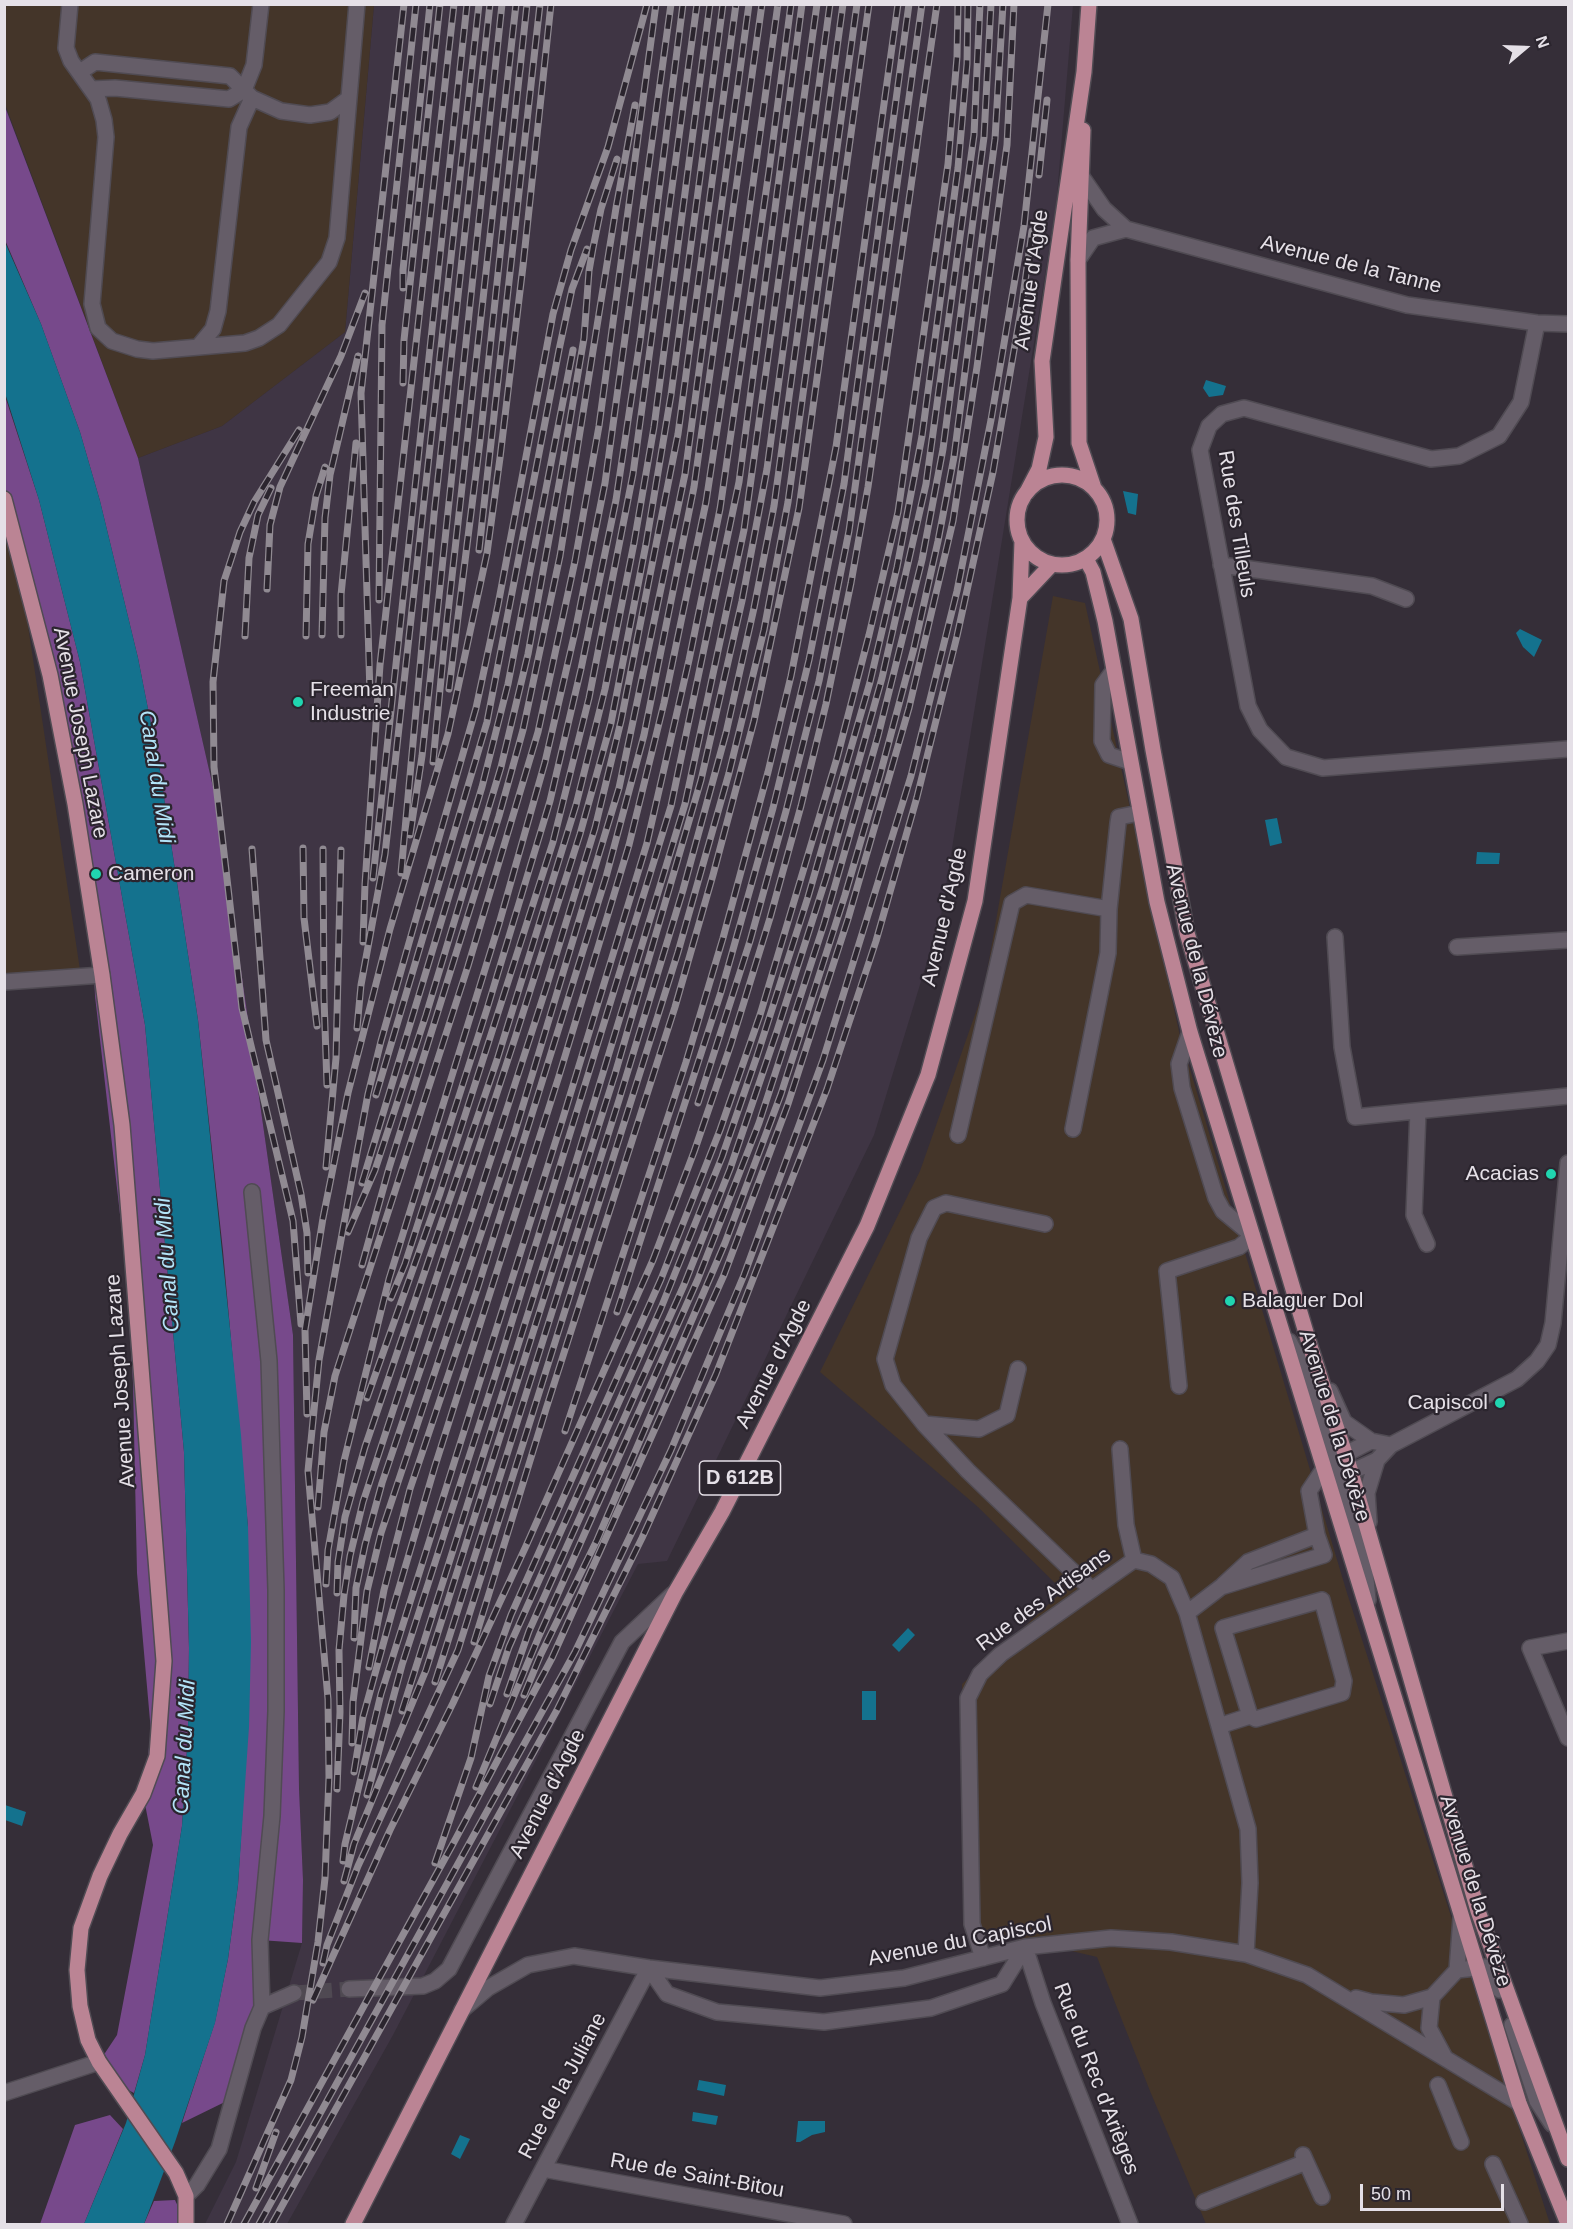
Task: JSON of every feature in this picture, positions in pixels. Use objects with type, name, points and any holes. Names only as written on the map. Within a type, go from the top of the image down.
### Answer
[{"type":"main road","name":"Avenue d'Agde","points":[[1089,4],[1084,72],[1078,260],[1079,443],[1094,488]]},
{"type":"main road","name":"Avenue d'Agde","points":[[1027,492],[1038,469],[1046,437],[1042,362],[1084,72]]},
{"type":"main road","points":[[1067,475],[1081,479],[1094,488],[1107,512],[1107,526],[1096,550],[1076,564],[1052,564],[1040,560],[1030,552],[1022,541],[1017,516],[1027,492],[1038,482],[1052,476],[1067,475]]},
{"type":"main road","name":"Avenue Joseph Lazare","points":[[4,500],[50,675],[75,804],[102,975],[122,1125],[164,1661],[156,1756],[143,1794],[100,1876],[81,1928],[77,1970],[80,2006],[88,2040],[99,2062],[176,2173],[186,2196],[186,2224]]},
{"type":"main road","name":"Avenue de la Dévèze","points":[[1103,539],[1131,619],[1187,933],[1310,1346],[1339,1465],[1369,1613],[1519,2103],[1568,2224]]},
{"type":"main road","name":"Avenue d'Agde","points":[[353,2224],[675,1593],[723,1512],[867,1226],[928,1075],[975,901],[1020,598],[1022,541]]},
{"type":"main road","name":"Avenue de la Dévèze","points":[[1086,559],[1093,572],[1105,621],[1157,902],[1190,1032],[1281,1328],[1370,1538],[1478,1911],[1569,2159]]},
{"type":"main road","points":[[1020,598],[1052,564]]},
{"type":"street","points":[[70,4],[66,48],[71,61],[98,99],[106,137],[92,304],[98,328],[112,341],[137,349],[153,351],[245,343],[259,338],[279,325],[329,262],[337,238],[357,4]]},
{"type":"street","points":[[198,347],[213,329],[218,311],[239,128],[254,65],[261,4]]},
{"type":"street","points":[[80,72],[95,62],[230,76],[248,94],[281,111],[310,115],[330,112],[348,99]]},
{"type":"street","points":[[92,89],[116,88],[219,99],[248,94]]},
{"type":"street","name":"Avenue de la Tanne","points":[[1082,177],[1104,209],[1126,229],[1407,305],[1537,323],[1569,324]]},
{"type":"street","points":[[1078,260],[1093,238],[1126,229]]},
{"type":"street","name":"Rue des Tilleuls","points":[[1537,323],[1521,402],[1499,436],[1459,456],[1431,459],[1244,408],[1222,414],[1209,426],[1200,450],[1248,706],[1260,730],[1286,757],[1323,768],[1569,748]]},
{"type":"street","points":[[1221,565],[1372,586],[1406,599]]},
{"type":"street","points":[[1114,670],[1103,685],[1102,741],[1109,755],[1130,762]]},
{"type":"street","points":[[1073,1129],[1108,953],[1109,909],[1119,817],[1139,813]]},
{"type":"street","points":[[958,1135],[1012,903],[1026,895],[1109,909]]},
{"type":"street","points":[[1335,937],[1342,1047],[1355,1116],[1569,1096]]},
{"type":"street","points":[[1457,947],[1569,940]]},
{"type":"street","points":[[4,982],[102,975]]},
{"type":"street","points":[[1179,1386],[1167,1270],[1239,1247],[1253,1236],[1223,1211],[1216,1198],[1182,1088],[1179,1064],[1190,1032]]},
{"type":"street","points":[[1418,1111],[1414,1215],[1427,1244]]},
{"type":"street","points":[[1370,1538],[1367,1493],[1377,1460],[1391,1445],[1517,1379],[1538,1361],[1548,1345],[1553,1323],[1569,1163]]},
{"type":"street","points":[[186,2196],[197,2185],[219,2149],[253,2028],[262,2007],[260,1940],[272,1816],[276,1711],[276,1590],[268,1361],[252,1192]]},
{"type":"street","points":[[1045,1224],[946,1203],[934,1208],[919,1238],[885,1359],[893,1385],[924,1424],[968,1471],[1091,1589]]},
{"type":"street","points":[[1310,1346],[1344,1422],[1371,1440],[1391,1445]]},
{"type":"street","points":[[924,1424],[979,1429],[1007,1415],[1018,1369]]},
{"type":"street","points":[[1187,1613],[1221,1587],[1248,1562],[1317,1535],[1309,1491],[1371,1440]]},
{"type":"street","points":[[1120,1449],[1126,1525],[1134,1560]]},
{"type":"street","points":[[1339,1465],[1377,1460]]},
{"type":"street","name":"Rue des Artisans","points":[[983,1958],[972,1924],[968,1698],[980,1674],[1000,1654],[1134,1560],[1151,1564],[1172,1578],[1187,1613],[1248,1828],[1250,1882],[1246,1954]]},
{"type":"street","points":[[349,1989],[423,1986],[435,1981],[449,1969],[622,1642],[675,1593]]},
{"type":"street","points":[[1219,1726],[1250,1716],[1256,1719],[1342,1693],[1344,1681],[1322,1599],[1223,1628],[1250,1716]]},
{"type":"street","points":[[1569,1641],[1530,1648],[1569,1738]]},
{"type":"street","points":[[1457,1970],[1461,1918]]},
{"type":"street","name":"Avenue du Capiscol","points":[[460,2012],[488,1988],[528,1965],[574,1956],[649,1968],[820,1988],[904,1978],[1025,1947],[1111,1938],[1171,1942],[1246,1954],[1307,1976],[1336,1991],[1519,2103]]},
{"type":"street","points":[[649,1968],[667,1995],[717,2012],[824,2022],[931,2008],[1002,1984],[1025,1947]]},
{"type":"street","name":"Rue du Rec d'Arièges","points":[[1025,1947],[1043,2003],[1130,2224]]},
{"type":"street","points":[[1336,1991],[1371,2002],[1404,2005],[1432,1997],[1457,1970],[1476,1966],[1485,1967],[1496,1977],[1537,2101],[1560,2137]]},
{"type":"street","name":"Rue de la Juliane","points":[[514,2224],[649,1968]]},
{"type":"street","points":[[262,2007],[294,1993]]},
{"type":"street","points":[[1432,1997],[1429,2028],[1444,2057]]},
{"type":"street","points":[[4,2092],[99,2062]]},
{"type":"street","points":[[1438,2085],[1461,2142]]},
{"type":"street","points":[[1204,2202],[1305,2158],[1322,2197]]},
{"type":"street","points":[[1492,2164],[1520,2224]]},
{"type":"street","name":"Rue de Saint-Bitou","points":[[543,2169],[844,2224]]},
{"type":"shaded area","points":[[5,5],[374,5],[345,332],[222,426],[138,458],[5,104]]},
{"type":"shaded area","points":[[374,5],[1073,5],[1056,207],[941,916],[874,1135],[667,1561],[638,1564],[393,2035],[287,2224],[205,2224],[236,2162],[302,1943],[303,1880],[299,1788],[293,1335],[218,809],[138,458],[222,426],[345,332]]},
{"type":"shaded area","points":[[4,104],[138,458],[218,809],[293,1335],[299,1788],[303,1880],[302,1943],[260,1940],[262,2007],[233,2098],[182,2123],[215,2022],[228,1959],[238,1885],[242,1821],[248,1527],[223,1251],[198,1020],[159,765],[138,658],[100,501],[80,432],[41,324],[5,240]]},
{"type":"shaded area","points":[[4,393],[39,500],[80,662],[145,1025],[184,1452],[189,1648],[188,1734],[182,1826],[145,2055],[134,2093],[113,2082],[99,2062],[117,2035],[153,1845],[143,1794],[151,1732],[137,1573],[133,1383],[125,1258],[95,996],[90,883],[5,499]]},
{"type":"shaded area","name":"Cameron","points":[[4,534],[23,593],[82,983],[5,988]]},
{"type":"shaded area","points":[[1053,596],[1085,603],[1180,1036],[1347,1593],[1550,2224],[1206,2224],[1097,1957],[970,1927],[962,1684],[1075,1580],[1060,1588],[978,1507],[820,1372],[920,1171],[984,989]]},
{"type":"shaded area","points":[[110,2115],[123,2129],[84,2224],[40,2224],[75,2125]]},
{"type":"shaded area","points":[[175,2200],[186,2224],[144,2224],[154,2201]]},
{"type":"water","name":"Canal du Midi","points":[[4,240],[41,324],[80,432],[100,501],[138,658],[159,765],[198,1020],[241,1435],[248,1527],[251,1642],[249,1727],[238,1885],[228,1959],[215,2023],[175,2142],[144,2224],[84,2224],[126,2123],[145,2055],[182,1826],[188,1734],[189,1648],[184,1452],[145,1025],[80,662],[39,500],[5,393]]},
{"type":"water","points":[[1206,380],[1226,386],[1223,395],[1209,397],[1203,388]]},
{"type":"water","points":[[1123,491],[1138,494],[1136,515],[1128,513]]},
{"type":"water","points":[[1520,629],[1542,640],[1534,657],[1523,647],[1516,633]]},
{"type":"water","points":[[1277,818],[1282,843],[1270,846],[1265,820]]},
{"type":"water","points":[[1477,852],[1500,853],[1499,864],[1476,864]]},
{"type":"water","points":[[908,1628],[915,1635],[899,1652],[892,1645]]},
{"type":"water","points":[[862,1691],[876,1691],[876,1720],[862,1720]]},
{"type":"water","points":[[5,1805],[26,1812],[22,1826],[5,1820]]},
{"type":"water","points":[[699,2080],[726,2085],[724,2096],[697,2090]]},
{"type":"water","points":[[693,2112],[718,2116],[716,2125],[692,2121]]},
{"type":"water","points":[[798,2121],[825,2121],[825,2132],[796,2142]]},
{"type":"water","points":[[460,2135],[470,2139],[460,2159],[451,2154]]},
{"type":"tunnel","points":[[294,1993],[349,1989]]},
{"type":"railway","points":[[370,694],[361,393],[404,4]]},
{"type":"railway","points":[[379,600],[382,325],[416,4]]},
{"type":"railway","points":[[403,288],[430,4]]},
{"type":"railway","points":[[403,383],[404,340],[440,4]]},
{"type":"railway","points":[[363,942],[380,665],[454,4]]},
{"type":"railway","points":[[373,878],[467,4]]},
{"type":"railway","points":[[357,1028],[361,985],[385,854],[479,4]]},
{"type":"railway","points":[[401,873],[434,515],[490,4]]},
{"type":"railway","points":[[410,835],[422,756],[502,4]]},
{"type":"railway","points":[[433,762],[516,4]]},
{"type":"railway","points":[[449,689],[480,441],[527,4]]},
{"type":"railway","points":[[479,550],[540,4]]},
{"type":"railway","points":[[307,1414],[305,1330],[323,1218],[348,1093],[390,929],[448,734],[487,553],[523,266],[551,4]]},
{"type":"railway","points":[[227,2224],[291,2080],[302,2037],[318,1942],[325,1878],[329,1777],[328,1699],[308,1471],[319,1360],[368,1094],[476,708],[498,605],[553,314],[571,250],[608,147],[647,4]]},
{"type":"railway","points":[[318,1507],[324,1432],[335,1376],[468,966],[538,732],[575,561],[599,426],[656,4]]},
{"type":"railway","points":[[326,1584],[328,1550],[344,1461],[389,1279],[499,924],[545,762],[575,632],[605,483],[671,4]]},
{"type":"railway","points":[[391,1298],[405,1264],[487,1009],[550,801],[581,669],[616,500],[640,341],[683,4]]},
{"type":"railway","points":[[367,1398],[440,1193],[553,842],[589,698],[633,474],[697,4]]},
{"type":"railway","points":[[337,1593],[338,1562],[345,1517],[365,1447],[497,1060],[576,805],[605,689],[654,427],[710,4]]},
{"type":"railway","points":[[337,1789],[340,1712],[339,1650],[350,1556],[363,1502],[580,834],[611,723],[646,544],[671,395],[723,4]]},
{"type":"railway","points":[[354,1638],[356,1588],[382,1483],[546,988],[595,828],[621,721],[678,434],[736,4]]},
{"type":"railway","points":[[352,1743],[353,1702],[367,1591],[381,1533],[514,1135],[619,788],[685,474],[749,4]]},
{"type":"railway","points":[[369,1667],[384,1590],[410,1489],[478,1287],[606,877],[644,735],[694,487],[762,4]]},
{"type":"railway","points":[[354,1772],[363,1717],[394,1605],[435,1466],[559,1076],[629,845],[664,703],[706,502],[778,4]]},
{"type":"railway","points":[[343,1861],[345,1844],[381,1694],[563,1118],[647,843],[689,660],[720,509],[791,4]]},
{"type":"railway","points":[[367,1795],[402,1665],[497,1370],[671,806],[739,482],[802,4]]},
{"type":"railway","points":[[402,1711],[571,1178],[685,804],[744,530],[817,4]]},
{"type":"railway","points":[[344,1881],[354,1844],[426,1670],[615,1074],[701,780],[742,601],[767,469],[830,4]]},
{"type":"railway","points":[[435,1682],[619,1100],[683,890],[726,733],[774,506],[843,4]]},
{"type":"railway","points":[[323,1963],[327,1945],[358,1866],[458,1650],[678,952],[729,773],[764,630],[788,502],[857,4]]},
{"type":"railway","points":[[474,1642],[675,1007],[754,721],[799,508],[869,4]]},
{"type":"railway","points":[[565,1431],[686,1062],[723,938],[768,772],[791,676],[836,447],[898,4]]},
{"type":"railway","points":[[617,1312],[721,992],[773,808],[809,660],[844,484],[909,4]]},
{"type":"railway","points":[[698,1103],[750,941],[819,681],[849,531],[922,4]]},
{"type":"railway","points":[[313,2000],[390,1830],[453,1703],[526,1546],[653,1260],[694,1152],[731,1044],[770,918],[801,806],[826,704],[851,583],[868,487],[937,4]]},
{"type":"railway","points":[[435,1863],[471,1758],[489,1676],[511,1615],[661,1279],[720,1130],[760,1015],[837,758],[898,512],[948,164],[957,57],[958,4]]},
{"type":"railway","points":[[490,1704],[509,1647],[661,1308],[722,1157],[808,897],[870,682],[897,567],[922,436],[958,168],[967,64],[968,4]]},
{"type":"railway","points":[[507,1694],[529,1631],[684,1285],[730,1169],[826,878],[882,678],[926,484],[974,135],[980,4]]},
{"type":"railway","points":[[476,1787],[539,1636],[698,1279],[759,1123],[824,924],[878,736],[922,560],[943,449],[984,137],[991,4]]},
{"type":"railway","points":[[524,1695],[541,1654],[597,1540],[725,1243],[781,1094],[845,895],[880,775],[914,648],[954,457],[995,139],[1003,4]]},
{"type":"railway","points":[[244,2224],[454,1842],[552,1658],[724,1275],[788,1104],[848,919],[909,708],[953,521],[977,367],[1007,145],[1014,4]]},
{"type":"railway","points":[[259,2224],[575,1652],[671,1450],[744,1275],[823,1060],[911,776],[957,591],[991,420],[1024,226],[1048,4]]},
{"type":"railway","points":[[1039,175],[1047,100]]},
{"type":"railway","points":[[362,1265],[389,1168],[499,816],[523,730],[560,556],[616,208],[635,105]]},
{"type":"railway","points":[[348,1232],[375,1170],[426,1015],[501,767],[528,654],[561,473],[584,338],[593,248],[601,209],[617,159]]},
{"type":"railway","points":[[272,2224],[557,1710],[642,1538],[716,1374],[827,1089],[876,941],[917,797],[957,636],[993,472],[1032,231]]},
{"type":"railway","points":[[376,1095],[487,722],[559,350],[572,289],[587,249]]},
{"type":"railway","points":[[267,589],[270,525],[280,487],[341,356],[365,293]]},
{"type":"railway","points":[[362,1183],[482,787],[508,684],[573,350]]},
{"type":"railway","points":[[322,635],[325,518],[330,475],[358,356]]},
{"type":"railway","points":[[299,430],[254,502],[240,532],[224,581],[213,682],[214,767],[242,1008],[293,1221],[301,1324]]},
{"type":"railway","points":[[341,635],[341,595],[356,443]]},
{"type":"railway","points":[[306,636],[308,544],[316,496],[325,467]]},
{"type":"railway","points":[[245,636],[249,558],[258,515],[271,488]]},
{"type":"railway","points":[[303,848],[304,918],[317,1026]]},
{"type":"railway","points":[[252,849],[266,1040],[301,1194],[307,1233],[308,1273]]},
{"type":"railway","points":[[323,849],[327,1085]]},
{"type":"railway","points":[[326,1167],[336,1058],[341,850]]},
{"type":"railway","points":[[256,2188],[276,2132]]},
{"type":"place","name":"Freeman Industrie","points":[[298,702]]},
{"type":"place","name":"Cameron","points":[[96,874]]},
{"type":"place","name":"Acacias","points":[[1551,1174]]},
{"type":"place","name":"Balaguer Dol","points":[[1230,1301]]},
{"type":"place","name":"Capiscol","points":[[1500,1403]]}]
